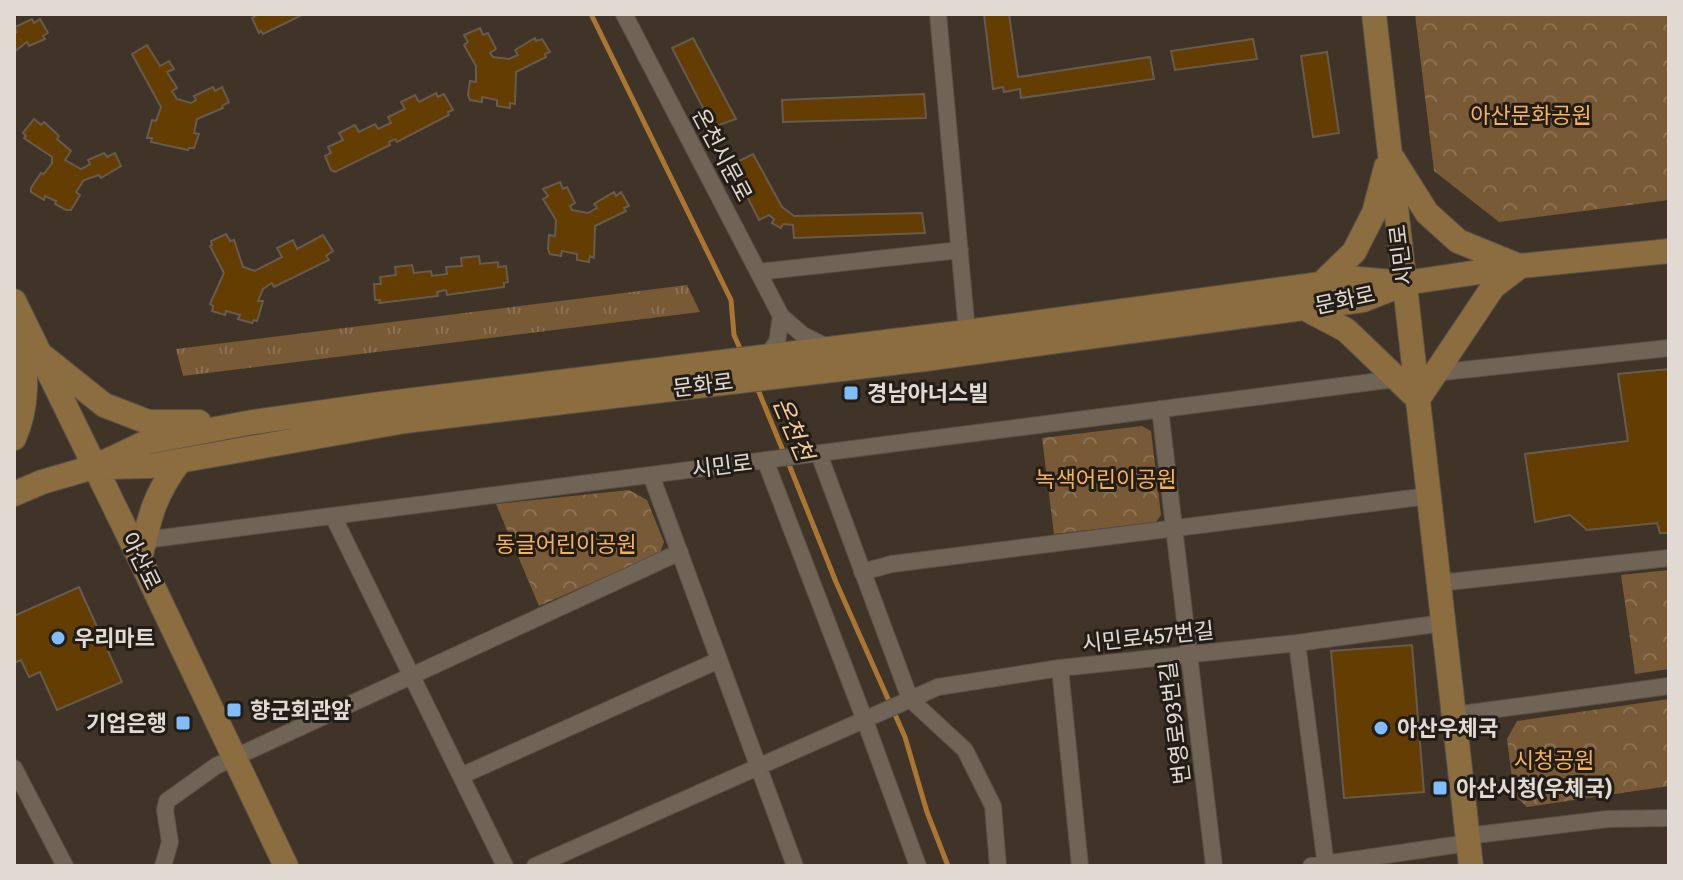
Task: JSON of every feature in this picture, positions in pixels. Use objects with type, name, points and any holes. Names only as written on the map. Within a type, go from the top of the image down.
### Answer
[{"type":"main road","name":"시민로","points":[[1374,14],[1469,848]]},
{"type":"main road","points":[[1390,154],[1427,213],[1458,241],[1520,266]]},
{"type":"main road","points":[[1321,284],[1354,252],[1374,213],[1390,154]]},
{"type":"main road","name":"문화로","points":[[778,357],[1358,279],[1405,283],[1520,266],[1669,251]]},
{"type":"main road","points":[[1304,308],[1346,330],[1418,399],[1493,287],[1520,266]]},
{"type":"main road","name":"문화로","points":[[778,357],[925,359],[1363,300],[1405,283]]},
{"type":"main road","points":[[14,438],[23,419],[26,391],[18,309]]},
{"type":"main road","name":"아산로","points":[[18,309],[94,467],[142,550],[232,756],[286,866]]},
{"type":"main road","points":[[39,353],[104,405],[148,422],[253,422]]},
{"type":"main road","points":[[732,371],[778,357]]},
{"type":"main road","name":"문화로","points":[[14,494],[42,482],[94,467],[147,442],[253,422],[381,404],[732,371]]},
{"type":"main road","name":"문화로","points":[[94,467],[150,466],[405,421],[732,371]]},
{"type":"main road","points":[[142,550],[161,485],[180,461]]},
{"type":"street","name":"온천시문로","points":[[624,14],[781,316]]},
{"type":"street","points":[[938,14],[967,332]]},
{"type":"street","points":[[758,272],[960,250]]},
{"type":"street","points":[[781,316],[803,335],[832,349]]},
{"type":"street","points":[[778,357],[781,316]]},
{"type":"street","points":[[1434,373],[1669,348]]},
{"type":"street","name":"시민로","points":[[142,550],[333,516],[1395,379]]},
{"type":"street","name":"번영로93번길","points":[[1160,409],[1214,866]]},
{"type":"street","points":[[819,454],[910,699],[965,750],[993,806],[998,866]]},
{"type":"street","points":[[765,460],[918,866]]},
{"type":"street","points":[[651,475],[795,866]]},
{"type":"street","points":[[862,572],[892,564],[1429,496]]},
{"type":"street","points":[[333,516],[505,866]]},
{"type":"street","points":[[163,866],[170,842],[165,810],[167,801],[232,756],[680,552]]},
{"type":"street","points":[[1439,583],[1669,558]]},
{"type":"street","name":"시민로457번길","points":[[535,866],[938,687],[1060,668],[1189,656],[1443,623]]},
{"type":"street","points":[[1297,643],[1321,865],[1469,848],[1608,819],[1669,818]]},
{"type":"street","points":[[461,776],[719,660]]},
{"type":"street","points":[[1060,668],[1080,866]]},
{"type":"street","points":[[1454,715],[1669,686]]},
{"type":"street","points":[[14,768],[65,866]]},
{"type":"green space","name":"아산문화공원","points":[[1415,14],[1669,14],[1669,200],[1499,222],[1434,171]]},
{"type":"green space","points":[[687,285],[700,312],[183,376],[176,349]]},
{"type":"green space","name":"녹색어린이공원","points":[[1142,426],[1151,431],[1161,515],[1156,522],[1054,534],[1042,438]]},
{"type":"green space","name":"동글어린이공원","points":[[629,490],[647,500],[664,542],[660,553],[539,606],[496,504]]},
{"type":"green space","points":[[1669,570],[1669,669],[1635,674],[1621,575]]},
{"type":"green space","name":"시청공원","points":[[1669,699],[1669,786],[1527,807],[1514,795],[1507,739],[1517,721]]},
{"type":"building","points":[[259,14],[304,14],[263,34],[261,31],[259,33],[252,18]]},
{"type":"building","points":[[984,14],[1009,14],[1018,77],[1150,57],[1154,79],[1021,98],[1020,89],[1004,92],[1003,87],[993,89]]},
{"type":"building","points":[[32,19],[34,23],[40,19],[48,33],[43,36],[45,39],[29,46],[27,42],[14,52],[15,27]]},
{"type":"building","points":[[480,28],[483,35],[488,33],[496,49],[490,53],[493,57],[509,59],[518,55],[515,50],[535,38],[536,41],[542,39],[550,52],[516,72],[515,104],[510,103],[510,108],[497,106],[497,100],[482,97],[482,102],[470,100],[468,95],[470,81],[476,82],[476,66],[464,45],[468,42],[464,35]]},
{"type":"building","points":[[693,38],[736,119],[713,127],[672,48]]},
{"type":"building","points":[[1253,39],[1257,59],[1175,70],[1171,51]]},
{"type":"building","points":[[147,45],[160,66],[169,61],[174,69],[167,72],[177,88],[172,91],[177,99],[191,103],[196,100],[194,96],[213,87],[215,91],[222,87],[229,102],[223,108],[197,119],[194,133],[199,134],[194,148],[188,150],[151,142],[152,138],[147,138],[152,120],[156,121],[161,107],[132,54]]},
{"type":"building","points":[[1327,52],[1339,133],[1313,137],[1301,56]]},
{"type":"building","points":[[436,93],[438,97],[444,94],[453,110],[448,112],[449,115],[397,142],[395,139],[389,142],[390,145],[335,172],[331,170],[325,156],[331,153],[328,147],[343,140],[339,133],[355,125],[359,132],[375,124],[378,129],[391,123],[388,117],[405,109],[401,102],[415,95],[419,102]]},
{"type":"building","points":[[924,94],[926,118],[783,122],[782,100]]},
{"type":"building","points":[[34,119],[41,125],[44,122],[59,136],[57,139],[71,151],[65,160],[81,169],[90,164],[88,160],[104,153],[107,157],[115,153],[121,166],[101,178],[99,175],[84,180],[76,192],[80,195],[71,210],[45,196],[44,200],[31,192],[31,188],[52,163],[52,157],[24,138],[23,133]]},
{"type":"building","points":[[753,154],[782,207],[794,216],[922,213],[925,233],[794,238],[793,225],[783,224],[781,228],[772,223],[774,219],[769,215],[759,220],[731,165]]},
{"type":"building","points":[[560,182],[563,189],[567,187],[575,203],[570,206],[572,210],[588,213],[597,208],[594,204],[614,192],[616,196],[621,192],[629,206],[624,208],[626,211],[595,226],[594,258],[590,256],[589,262],[577,260],[577,254],[562,251],[561,256],[550,254],[548,249],[549,235],[555,236],[556,220],[543,199],[548,196],[543,189]]},
{"type":"building","points":[[226,234],[230,241],[234,240],[243,267],[255,271],[282,257],[277,248],[293,240],[297,249],[323,235],[333,251],[326,256],[329,260],[274,287],[272,283],[263,289],[258,301],[263,301],[257,321],[252,323],[238,319],[240,315],[212,311],[210,304],[224,273],[210,246],[211,241]]},
{"type":"building","points":[[479,256],[480,264],[498,262],[498,267],[506,266],[508,282],[504,283],[504,287],[447,295],[446,290],[437,292],[438,296],[379,303],[380,300],[375,300],[374,284],[381,284],[380,277],[396,275],[395,267],[412,265],[414,273],[431,271],[432,276],[447,274],[446,267],[462,266],[461,258]]},
{"type":"building","points":[[1669,369],[1669,533],[1660,533],[1657,523],[1587,530],[1570,515],[1535,522],[1525,454],[1628,441],[1618,374]]},
{"type":"building","name":"우리마트","points":[[79,587],[122,682],[57,710],[40,672],[29,677],[21,660],[14,663],[14,616]]},
{"type":"building","points":[[1412,645],[1424,792],[1344,798],[1331,651]]},
{"type":"waterway","name":"온천천","points":[[591,14],[731,300],[734,335],[742,353]]},
{"type":"waterway","name":"온천천","points":[[756,385],[784,453]]},
{"type":"waterway","name":"온천천","points":[[788,462],[836,582],[905,737],[927,812],[948,866]]},
{"type":"place","name":"경남아너스빌","points":[[851,393]]},
{"type":"place","name":"우리마트","points":[[58,638]]},
{"type":"place","name":"향군회관앞","points":[[234,710]]},
{"type":"place","name":"기업은행","points":[[183,723]]},
{"type":"place","name":"아산우체국","points":[[1381,728]]},
{"type":"place","name":"아산시청(우체국)","points":[[1440,788]]}]
